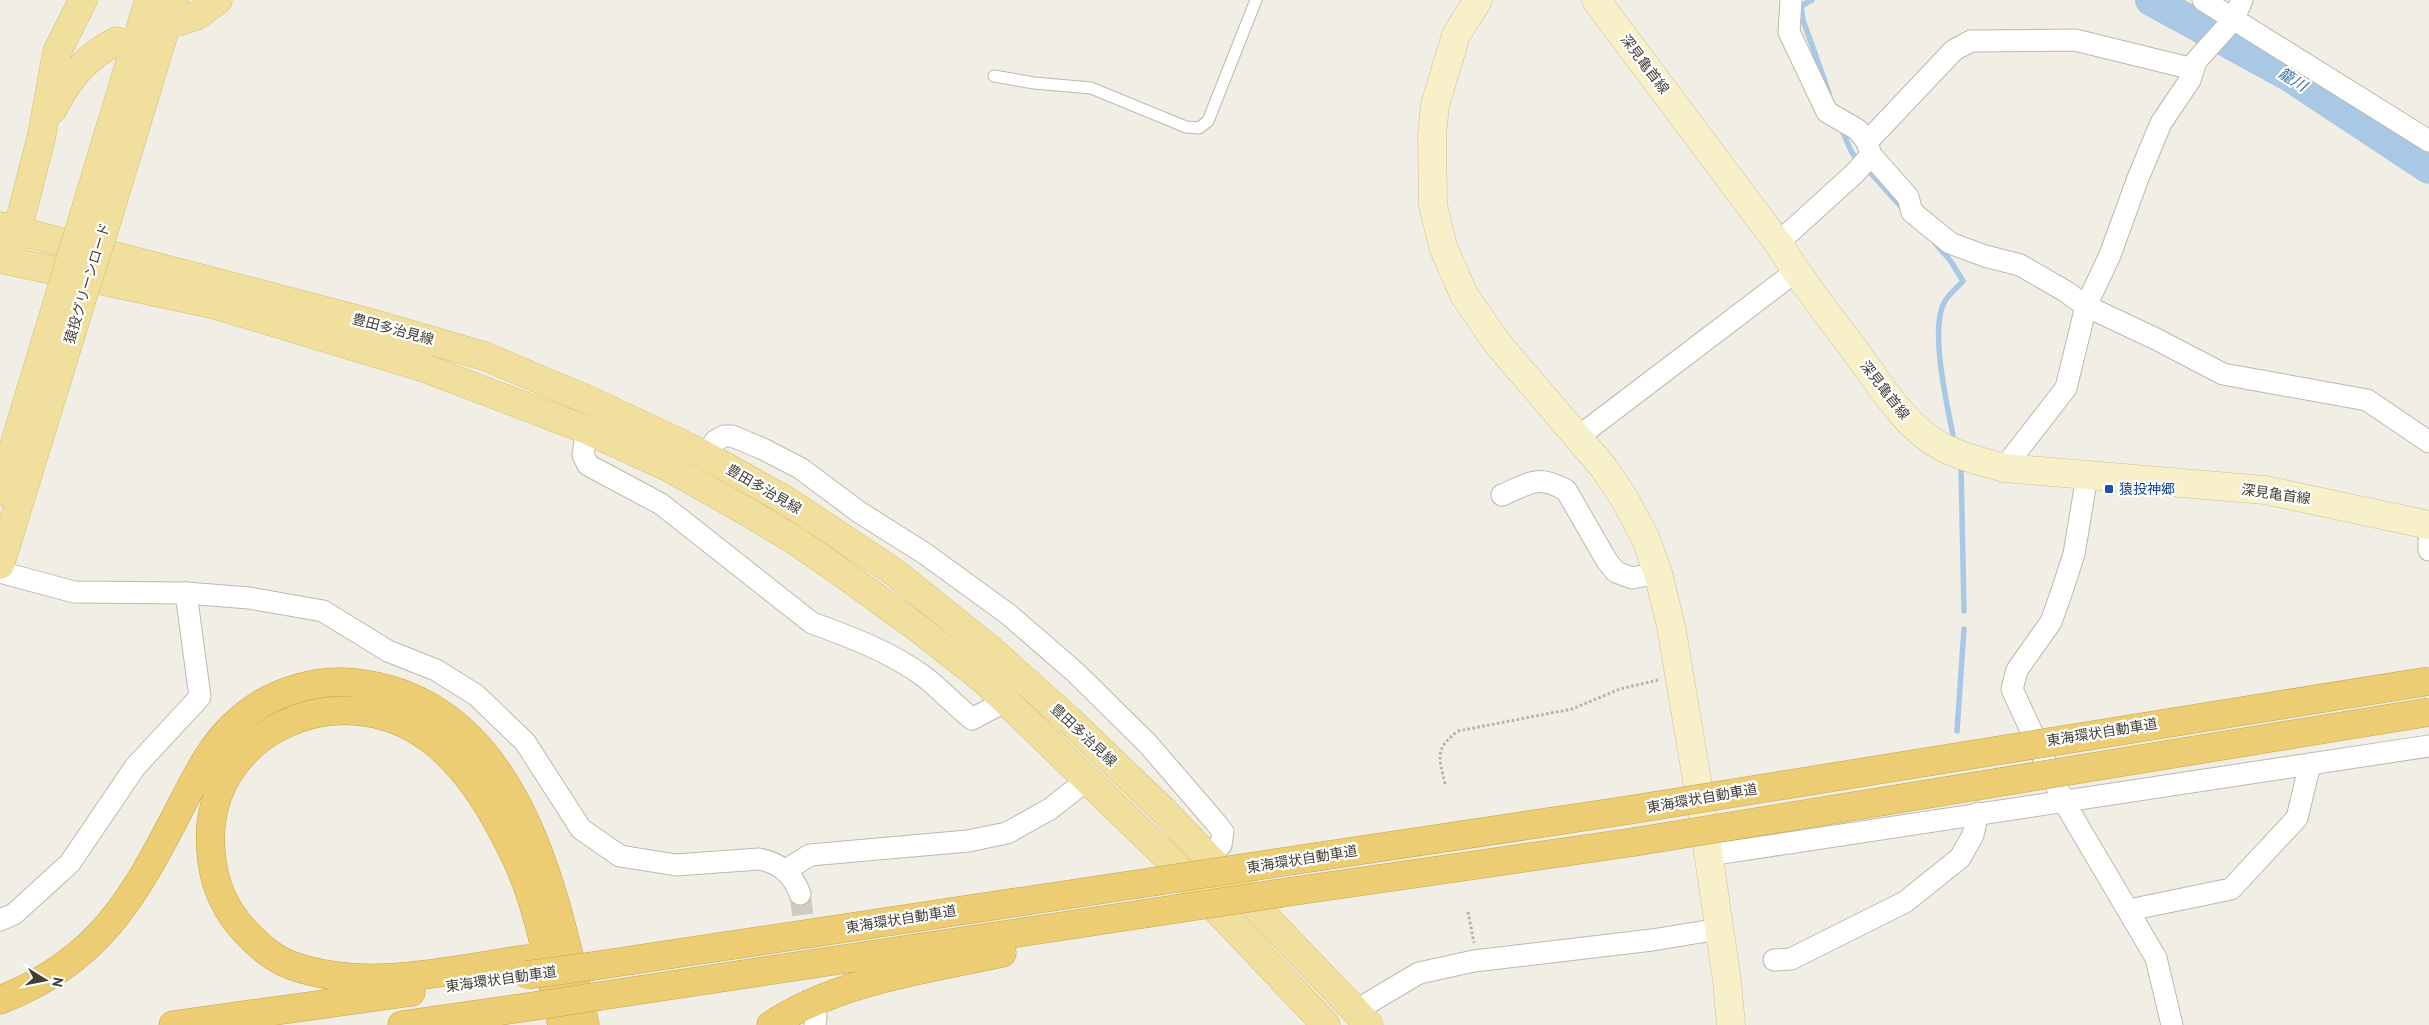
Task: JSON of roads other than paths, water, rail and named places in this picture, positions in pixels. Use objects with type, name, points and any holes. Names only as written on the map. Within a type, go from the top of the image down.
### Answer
[{"type":"highway","name":"東海環状自動車道","points":[[173,1025],[527,967],[891,920],[1629,810],[2429,680]]},
{"type":"highway","points":[[0,1000],[50,977],[94,942],[112,922],[146,873],[204,762],[233,725],[250,710],[287,692],[328,682],[350,682],[392,689],[414,697],[435,710],[457,726],[495,770],[511,793],[540,852],[562,924],[585,1025]]},
{"type":"highway","points":[[527,967],[378,978],[345,978],[317,973],[291,965],[268,952],[248,935],[230,913],[217,889],[212,864],[209,840],[212,815],[220,791],[232,769],[248,750],[267,734],[289,720],[313,713],[338,709],[363,710],[385,715],[407,724],[430,739],[450,757],[482,797],[517,860],[536,919],[562,1025]]},
{"type":"highway","points":[[771,1025],[804,1007],[865,984],[1180,914],[1309,889],[1634,842],[2429,712]]},
{"type":"highway","points":[[402,1025],[1180,914]]},
{"type":"main road","points":[[43,131],[57,52],[83,0]]},
{"type":"main road","name":"猿投グリーンロード","points":[[0,566],[70,300],[93,224],[149,0]]},
{"type":"main road","points":[[178,11],[198,14],[218,0]]},
{"type":"main road","name":"猿投グリーンロード","points":[[93,224],[178,11]]},
{"type":"main road","points":[[5,260],[9,228],[43,131],[73,75],[88,59],[117,40]]},
{"type":"main road","name":"豊田多治見線","points":[[9,228],[364,321],[484,356],[593,402],[706,456],[787,501],[894,572],[991,650],[1069,720],[1164,812],[1362,1018]]},
{"type":"main road","name":"豊田多治見線","points":[[5,260],[216,305],[422,367],[587,430],[668,467],[796,541],[918,628],[983,679],[1168,858],[1326,1025]]},
{"type":"main road","name":"猿投グリーンロード","points":[[0,492],[70,300]]},
{"type":"street","points":[[1478,0],[1456,35],[1435,106],[1432,135],[1433,205],[1443,247],[1464,295],[1498,344],[1604,468],[1624,498],[1645,537],[1658,573],[1671,626],[1677,672],[1709,855],[1727,981],[1731,1025]]},
{"type":"street","name":"深見亀首線","points":[[1596,0],[1778,243],[1795,272],[1891,401],[1918,429],[1942,447],[1974,460],[2004,468],[2265,490],[2429,524]]},
{"type":"street","points":[[1791,0],[1789,32],[1827,112],[1908,197],[1912,212],[1950,243],[1985,256],[2020,265],[2065,291],[2086,306],[2156,339],[2223,374],[2367,400],[2429,442]]},
{"type":"street","points":[[2204,0],[2233,20],[2429,141]]},
{"type":"street","points":[[2004,468],[2066,388],[2086,306],[2110,255],[2138,178],[2162,123],[2190,80],[2195,65],[2233,20],[2242,0]]},
{"type":"street","points":[[1778,243],[1864,152],[1954,50],[1971,40],[2075,40],[2195,65]]},
{"type":"street","points":[[1578,437],[1795,272]]},
{"type":"street","points":[[587,430],[583,455],[588,465],[661,504],[812,623],[840,633],[900,662],[926,679],[972,719],[1006,701]]},
{"type":"street","points":[[706,456],[715,441],[724,436],[732,436],[763,449],[807,473],[859,512],[924,553],[1008,614],[1075,672],[1148,744],[1216,823],[1223,832],[1220,845],[1206,857]]},
{"type":"street","points":[[2087,476],[2074,554],[2062,591],[2051,622],[2016,670],[2012,689],[2064,802],[2156,958],[2172,1025]]},
{"type":"street","points":[[1502,495],[1538,480],[1554,484],[1566,490],[1607,561],[1616,572],[1632,578],[1658,573]]},
{"type":"street","points":[[2429,541],[2429,550]]},
{"type":"street","points":[[0,572],[74,592],[186,593],[250,598],[323,611],[388,651],[436,670],[476,695],[525,742],[581,829],[620,856],[676,866],[759,859],[770,861],[786,870],[796,883],[800,894]]},
{"type":"street","points":[[0,920],[14,914],[70,863],[135,767],[200,697],[186,593]]},
{"type":"street","points":[[1709,855],[2429,746]]},
{"type":"street","points":[[2129,910],[2230,889],[2297,818],[2310,764]]},
{"type":"street","points":[[786,870],[810,856],[968,841],[1007,833],[1050,809],[1088,779]]},
{"type":"street","points":[[1774,960],[1791,959],[1905,902],[1960,858],[1973,835],[1978,813]]},
{"type":"street","points":[[1362,1018],[1419,973],[1474,961],[1652,940],[1719,929]]},
{"type":"lane","points":[[994,76],[1034,83],[1091,88],[1186,126],[1199,128],[1208,121],[1256,0]]},
{"type":"waterway","points":[[1812,0],[1801,6],[1803,20],[1829,93]]},
{"type":"waterway","name":"籠川","points":[[2151,0],[2290,76],[2429,168]]},
{"type":"waterway","points":[[1841,128],[1852,153],[1859,161]]},
{"type":"waterway","points":[[1866,168],[1903,209]]},
{"type":"waterway","points":[[1935,243],[1950,260],[1963,281],[1945,301],[1939,329],[1941,367],[1953,435]]},
{"type":"waterway","points":[[1961,466],[1964,611]]},
{"type":"waterway","points":[[1957,731],[1964,629]]},
{"type":"tunnel","points":[[800,894],[816,1016]]},
{"type":"place","name":"猿投神郷","points":[[2109,489]]}]
